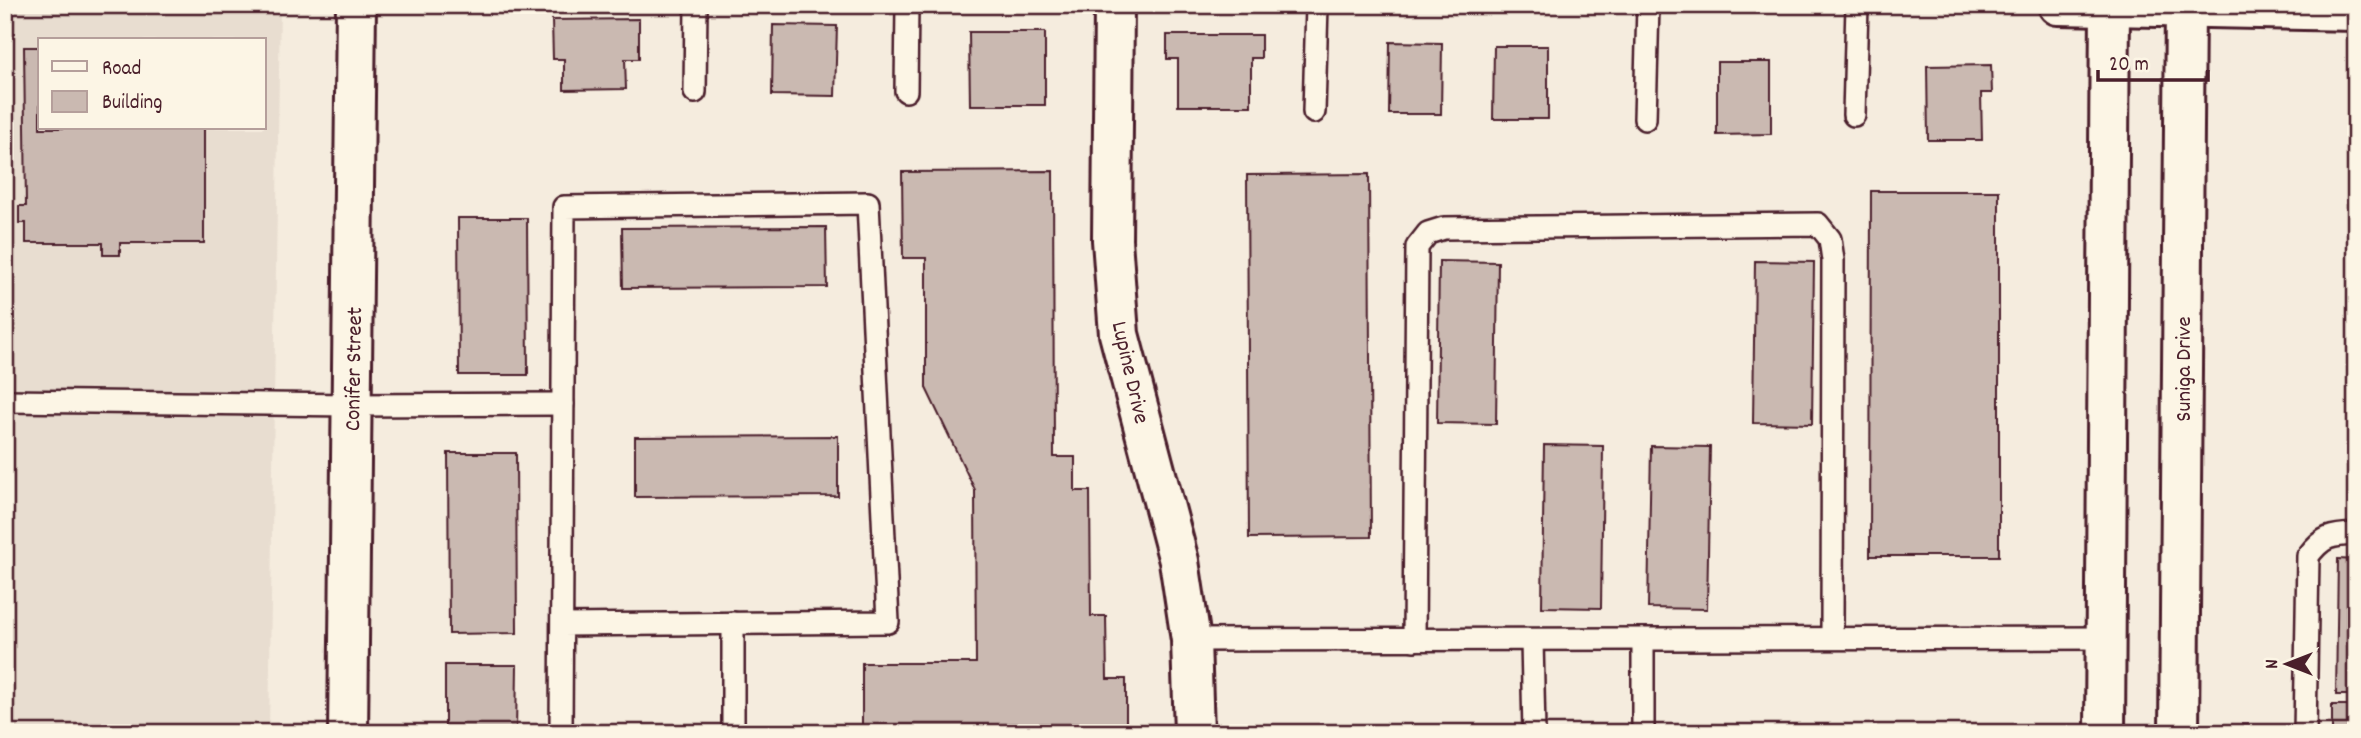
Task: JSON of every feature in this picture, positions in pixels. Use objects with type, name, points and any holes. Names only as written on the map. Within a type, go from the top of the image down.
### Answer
[{"type":"street","name":"Conifer Street","points":[[348,733],[356,5]]},
{"type":"street","name":"Lupine Drive","points":[[1114,5],[1112,240],[1119,334],[1179,561],[1191,640],[1194,733]]},
{"type":"street","points":[[2058,5],[2356,10]]},
{"type":"street","points":[[2105,733],[2110,6]]},
{"type":"street","name":"Suniga Drive","points":[[2179,733],[2185,6]]},
{"type":"lane","points":[[695,92],[696,5]]},
{"type":"lane","points":[[906,91],[907,5]]},
{"type":"lane","points":[[1314,113],[1317,5]]},
{"type":"lane","points":[[1645,119],[1648,5]]},
{"type":"lane","points":[[1854,115],[1857,5]]},
{"type":"lane","points":[[561,733],[564,206],[869,203],[888,622],[562,625]]},
{"type":"lane","points":[[1414,640],[1417,247],[1428,233],[1444,228],[1805,224],[1818,224],[1830,239],[1833,260],[1832,638]]},
{"type":"lane","points":[[5,401],[352,405],[563,404]]},
{"type":"lane","points":[[2305,733],[2308,556],[2323,539],[2356,534]]},
{"type":"lane","points":[[733,623],[733,733]]},
{"type":"lane","points":[[1191,640],[2106,638]]},
{"type":"lane","points":[[1643,639],[1643,733]]},
{"type":"lane","points":[[1532,640],[1534,733]]},
{"type":"shaded area","points":[[5,5],[280,5],[269,733],[5,733]]},
{"type":"building","points":[[639,19],[639,59],[625,59],[626,89],[564,90],[564,59],[553,59],[552,20]]},
{"type":"building","points":[[773,25],[837,26],[835,96],[772,95]]},
{"type":"building","points":[[969,32],[1045,32],[1045,105],[970,105]]},
{"type":"building","points":[[1167,35],[1261,35],[1261,58],[1251,58],[1251,106],[1178,106],[1178,59],[1167,59]]},
{"type":"building","points":[[1390,42],[1442,43],[1441,114],[1389,114]]},
{"type":"building","points":[[1494,46],[1548,46],[1548,119],[1493,119]]},
{"type":"building","points":[[24,47],[38,47],[38,130],[204,130],[204,243],[120,243],[120,255],[103,255],[103,243],[26,243],[26,223],[19,223],[19,206],[26,206]]},
{"type":"building","points":[[1717,62],[1771,62],[1771,134],[1717,135]]},
{"type":"building","points":[[1991,65],[1992,93],[1981,93],[1982,140],[1928,140],[1927,66]]},
{"type":"building","points":[[1053,171],[1054,457],[1075,457],[1075,491],[1090,491],[1091,616],[1106,616],[1107,679],[1126,679],[1126,733],[862,733],[862,663],[976,663],[975,490],[926,388],[926,258],[903,258],[902,172]]},
{"type":"building","points":[[1369,174],[1371,537],[1249,538],[1247,175]]},
{"type":"building","points":[[1871,191],[1999,191],[1999,556],[1870,556]]},
{"type":"building","points":[[458,218],[527,218],[528,375],[459,375]]},
{"type":"building","points":[[826,227],[827,287],[623,288],[622,228]]},
{"type":"building","points":[[1439,261],[1498,262],[1496,424],[1437,423]]},
{"type":"building","points":[[1755,261],[1814,262],[1812,424],[1753,423]]},
{"type":"building","points":[[838,436],[838,496],[635,497],[635,437]]},
{"type":"building","points":[[1544,445],[1603,446],[1601,608],[1542,607]]},
{"type":"building","points":[[1651,446],[1710,447],[1707,609],[1648,608]]},
{"type":"building","points":[[448,453],[516,453],[517,633],[449,634]]},
{"type":"building","points":[[2338,559],[2356,560],[2356,695],[2336,695]]},
{"type":"building","points":[[445,665],[517,665],[516,733],[445,733]]},
{"type":"building","points":[[2332,705],[2356,705],[2356,733],[2332,733]]}]
